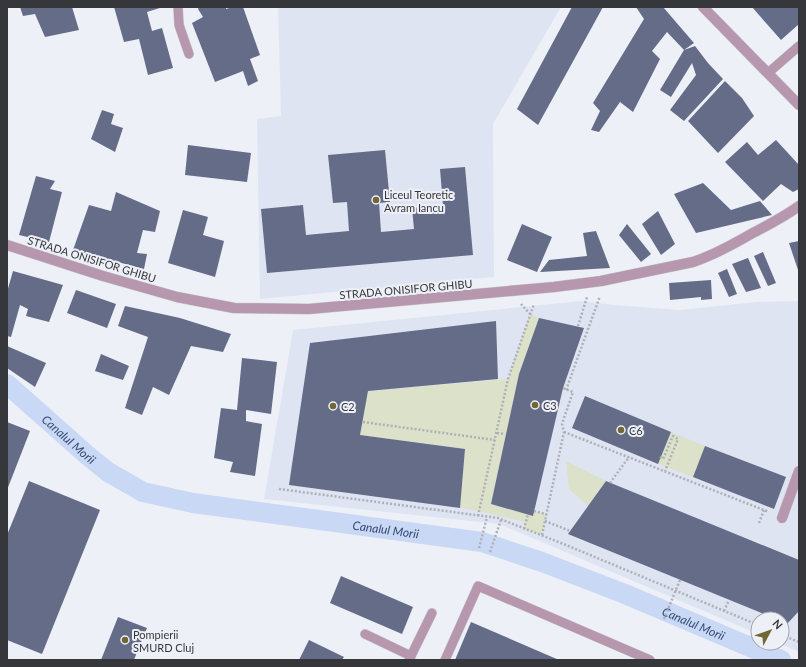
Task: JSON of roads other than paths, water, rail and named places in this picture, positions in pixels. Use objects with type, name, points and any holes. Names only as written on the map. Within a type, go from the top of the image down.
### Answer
[{"type":"street","points":[[702,7],[799,105]]},
{"type":"street","name":"STRADA ONISIFOR GHIBU","points":[[7,245],[103,276],[177,297],[234,308],[309,309],[582,284],[693,262],[721,251],[779,219],[799,206]]},
{"type":"street","points":[[782,518],[799,471]]},
{"type":"lane","points":[[178,7],[179,25],[189,54]]},
{"type":"lane","points":[[768,73],[799,46]]},
{"type":"lane","points":[[445,660],[478,586],[650,660]]},
{"type":"lane","points":[[365,634],[410,658],[432,613]]},
{"type":"waterway","name":"Canalul Morii","points":[[7,384],[108,472],[143,492],[193,503],[482,542],[542,562],[625,594],[781,660]]},
{"type":"place","name":"Liceul Teoretic Avram Iancu","points":[[376,200]]},
{"type":"place","name":"C3","points":[[535,405]]},
{"type":"place","name":"C2","points":[[333,406]]},
{"type":"place","name":"C6","points":[[621,430]]},
{"type":"place","name":"Pompierii SMURD Cluj","points":[[125,640]]}]
